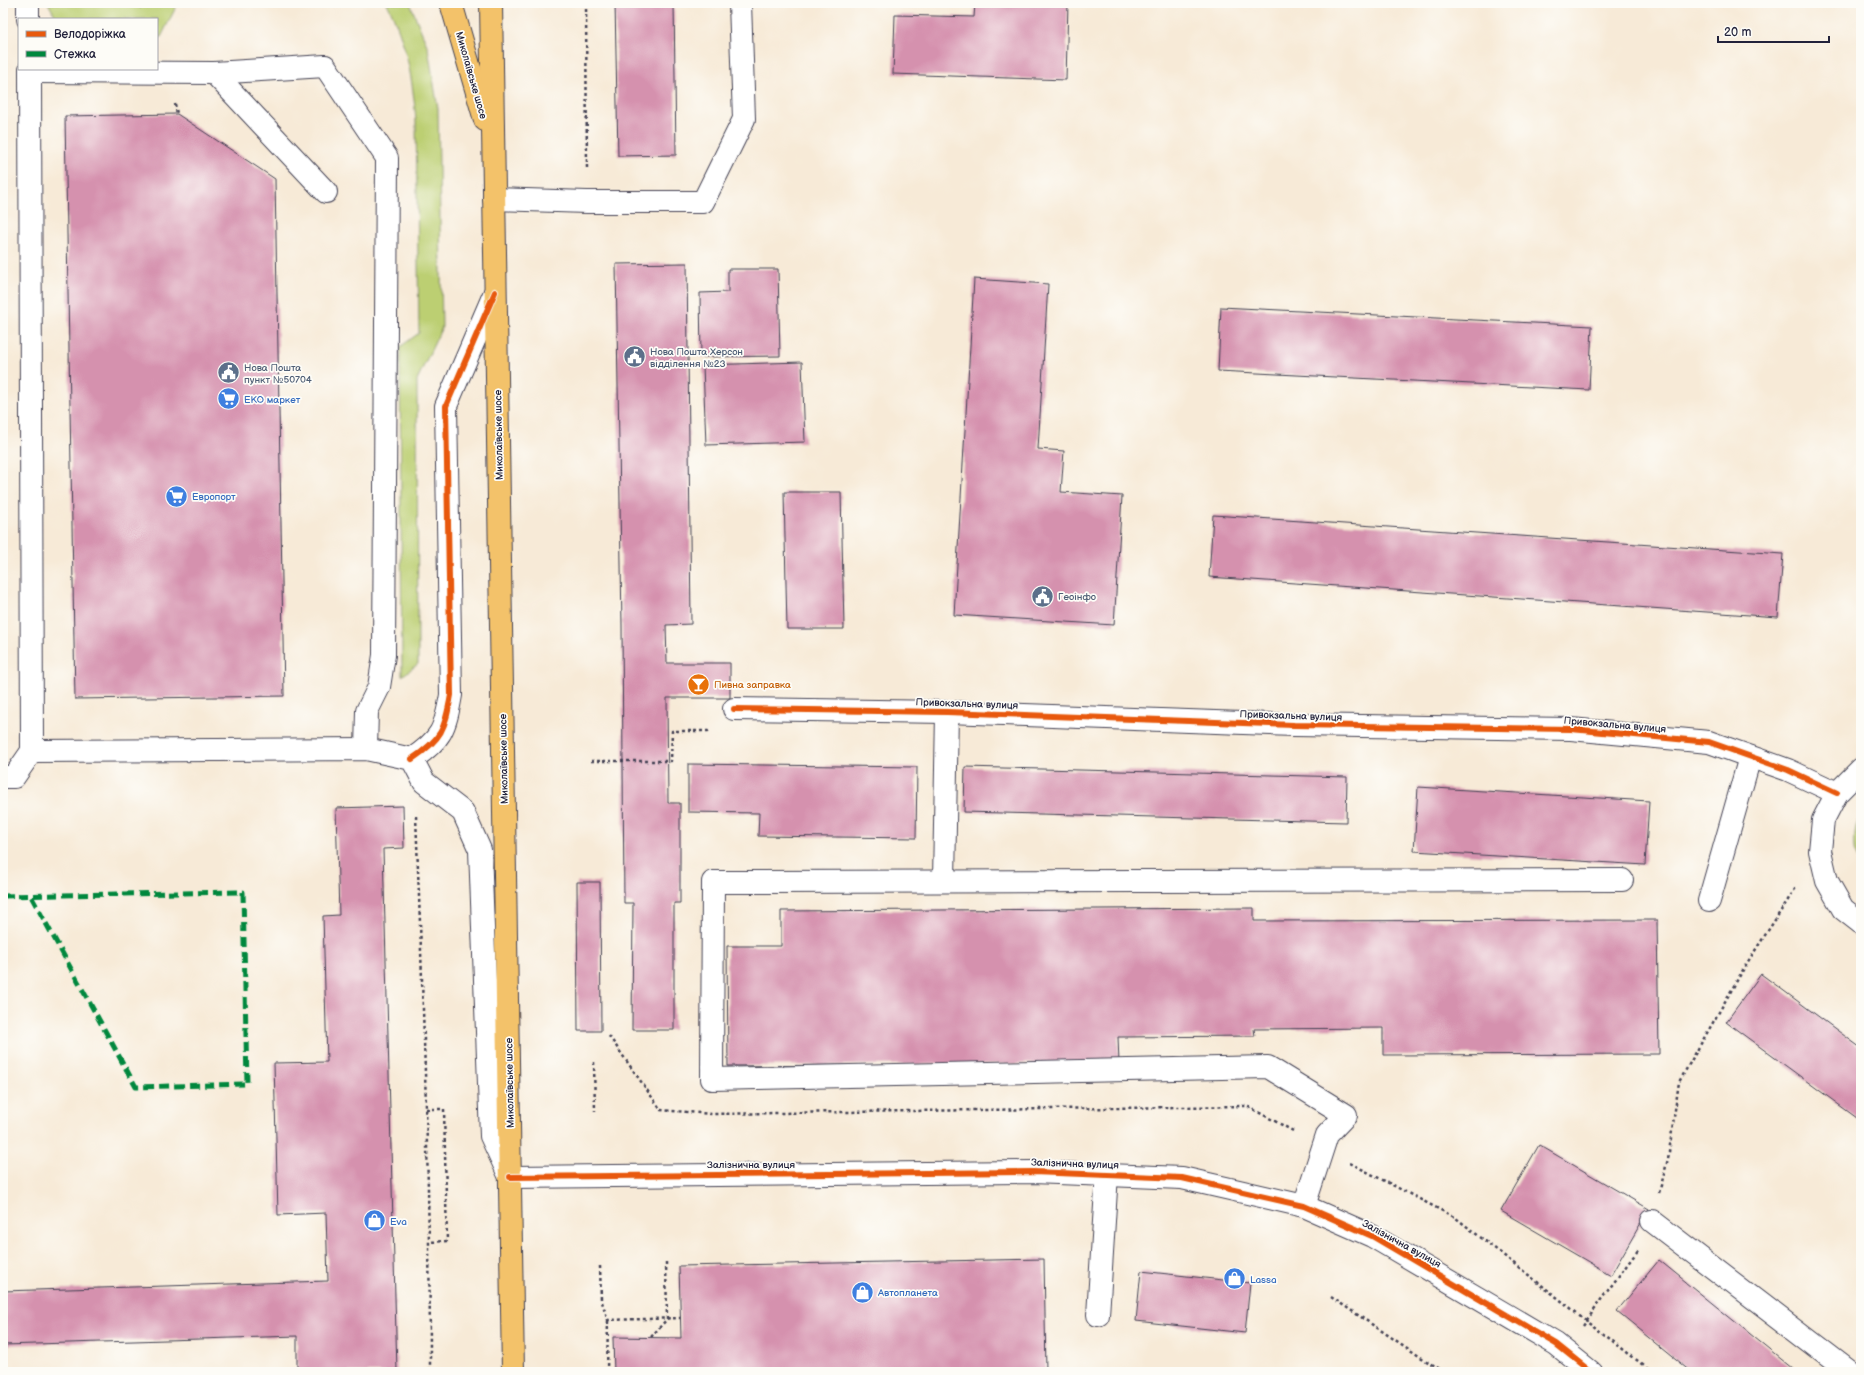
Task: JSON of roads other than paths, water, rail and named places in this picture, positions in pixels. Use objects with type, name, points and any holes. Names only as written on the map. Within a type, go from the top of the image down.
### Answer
[{"type":"main road","name":"Миколаївське шосе","points":[[451,3],[492,146]]},
{"type":"main road","name":"Миколаївське шосе","points":[[491,3],[492,146],[514,1372]]},
{"type":"street","points":[[28,3],[28,18]]},
{"type":"street","points":[[494,199],[588,202],[702,202],[744,119],[740,3]]},
{"type":"street","points":[[3,777],[14,776],[32,751],[30,71],[214,73],[325,66],[388,158],[384,655],[380,687],[367,710],[366,749]]},
{"type":"street","points":[[214,73],[326,192]]},
{"type":"street","points":[[32,751],[366,749],[412,759],[425,750],[439,737],[447,720],[451,695],[446,406],[495,292]]},
{"type":"street","name":"Привокзальна вулиця","points":[[734,709],[947,712],[1294,725],[1571,729],[1709,742],[1788,770],[1837,793]]},
{"type":"street","points":[[944,881],[947,712]]},
{"type":"street","points":[[1709,901],[1750,757]]},
{"type":"street","points":[[412,759],[424,782],[462,812],[480,850],[491,1136],[510,1177]]},
{"type":"street","points":[[1861,769],[1837,793],[1823,820],[1820,851],[1827,881],[1843,908],[1861,923]]},
{"type":"street","points":[[1304,1206],[1327,1135],[1346,1115],[1268,1067],[712,1079],[713,882],[1622,880]]},
{"type":"street","name":"Залізнична вулиця","points":[[510,1177],[1033,1172],[1182,1178],[1304,1206],[1372,1236],[1556,1344],[1590,1372]]},
{"type":"street","points":[[1098,1315],[1107,1174]]},
{"type":"street","points":[[1652,1221],[1849,1372]]},
{"type":"place","name":"Нова Пошта Херсон відділення №23","points":[[635,357]]},
{"type":"place","name":"Нова Пошта пункт №50704","points":[[228,373]]},
{"type":"place","name":"ЕКО маркет","points":[[228,399]]},
{"type":"place","name":"Европорт","points":[[176,496]]},
{"type":"place","name":"Геоінфо","points":[[1043,596]]},
{"type":"place","name":"Пивна заправка","points":[[698,684]]},
{"type":"place","name":"Eva","points":[[374,1221]]},
{"type":"place","name":"Lassa","points":[[1234,1279]]},
{"type":"place","name":"Автопланета","points":[[862,1292]]}]
